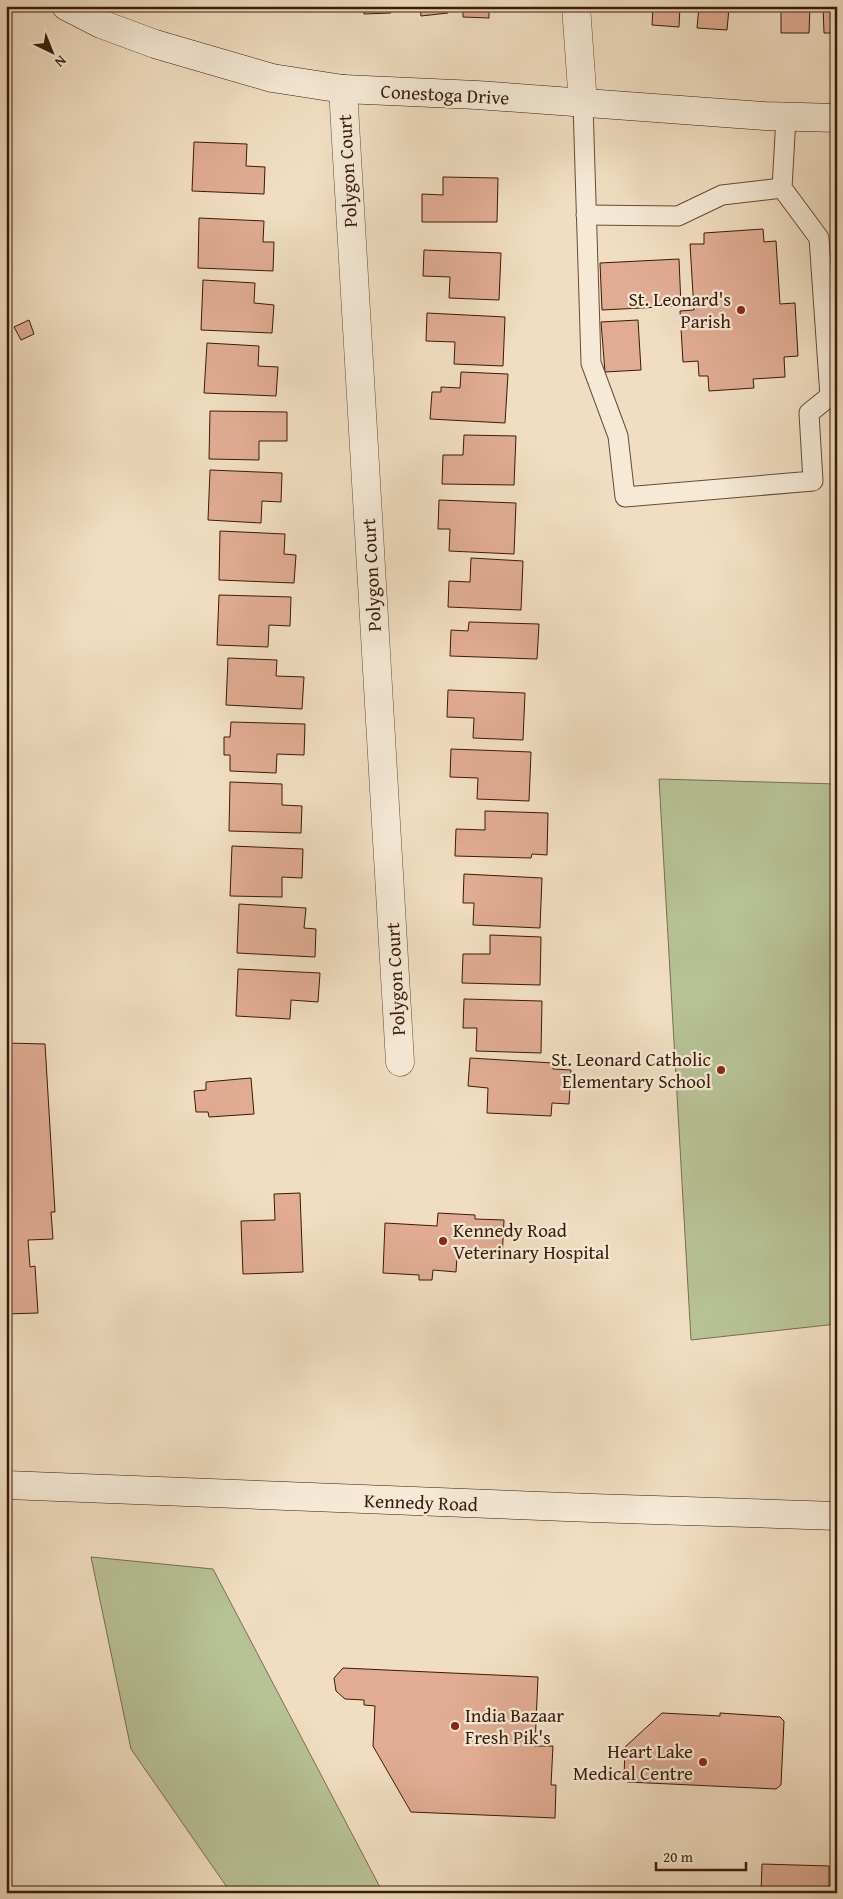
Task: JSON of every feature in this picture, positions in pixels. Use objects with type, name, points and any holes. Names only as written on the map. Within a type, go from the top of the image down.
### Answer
[{"type":"street","name":"Conestoga Drive","points":[[66,6],[101,24],[155,44],[272,78],[343,89],[477,95],[582,104],[786,117],[837,118]]},
{"type":"street","points":[[576,6],[582,104]]},
{"type":"street","name":"Polygon Court","points":[[343,89],[400,1062]]},
{"type":"street","name":"Kennedy Road","points":[[6,1485],[475,1504],[837,1516]]},
{"type":"lane","points":[[582,104],[590,363],[618,436],[625,497],[813,481],[809,413],[830,396],[819,238],[782,188],[786,117]]},
{"type":"lane","points":[[586,215],[678,216],[722,195],[782,188]]},
{"type":"green space","points":[[659,779],[837,784],[837,1324],[691,1340]]},
{"type":"green space","points":[[91,1557],[213,1569],[383,1893],[231,1893],[131,1749]]},
{"type":"building","points":[[363,6],[390,6],[391,13],[364,14]]},
{"type":"building","points":[[420,6],[448,6],[448,13],[421,16]]},
{"type":"building","points":[[463,6],[489,6],[489,18],[463,17]]},
{"type":"building","points":[[653,6],[680,6],[679,27],[652,25]]},
{"type":"building","points":[[699,6],[747,6],[747,9],[729,8],[727,30],[697,28]]},
{"type":"building","points":[[763,6],[810,6],[809,33],[781,33],[781,11],[763,10]]},
{"type":"building","points":[[823,6],[837,6],[837,33],[824,33]]},
{"type":"building","points":[[194,142],[247,144],[246,166],[265,167],[264,194],[192,191]]},
{"type":"building","points":[[443,177],[498,178],[497,222],[422,222],[422,194],[443,195]]},
{"type":"building","points":[[199,218],[264,221],[263,242],[274,242],[273,271],[198,268]]},
{"type":"building","name":"St. Leonard's Parish","points":[[763,229],[764,242],[776,241],[780,304],[795,303],[798,356],[784,357],[785,377],[753,379],[754,388],[709,391],[708,376],[699,376],[698,361],[683,362],[680,311],[694,310],[690,244],[704,244],[704,233]]},
{"type":"building","points":[[424,250],[501,253],[499,300],[449,298],[450,277],[423,276]]},
{"type":"building","points":[[679,259],[681,306],[602,310],[600,263]]},
{"type":"building","points":[[203,280],[255,283],[254,303],[274,305],[272,333],[201,330]]},
{"type":"building","points":[[427,313],[505,317],[503,366],[454,364],[455,342],[426,341]]},
{"type":"building","points":[[29,320],[34,334],[21,340],[14,327]]},
{"type":"building","points":[[638,320],[641,370],[605,372],[601,322]]},
{"type":"building","points":[[207,343],[259,346],[258,366],[278,367],[276,396],[204,393]]},
{"type":"building","points":[[461,372],[508,374],[505,423],[430,419],[432,392],[441,392],[441,387],[460,388]]},
{"type":"building","points":[[210,411],[287,412],[287,441],[259,441],[259,460],[209,459]]},
{"type":"building","points":[[464,435],[516,436],[514,485],[442,484],[443,455],[463,455]]},
{"type":"building","points":[[210,470],[282,473],[281,502],[262,501],[261,523],[208,520]]},
{"type":"building","points":[[439,500],[516,503],[514,554],[449,551],[450,529],[438,529]]},
{"type":"building","points":[[220,531],[285,534],[284,554],[296,555],[294,583],[219,580]]},
{"type":"building","points":[[471,558],[523,561],[521,610],[448,607],[449,581],[470,582]]},
{"type":"building","points":[[219,595],[291,597],[290,626],[269,625],[268,647],[217,645]]},
{"type":"building","points":[[469,622],[539,624],[537,659],[450,656],[451,630],[468,631]]},
{"type":"building","points":[[228,658],[277,660],[276,676],[304,677],[302,709],[226,705]]},
{"type":"building","points":[[448,690],[525,693],[523,740],[473,738],[474,718],[447,717]]},
{"type":"building","points":[[231,722],[305,724],[304,755],[277,754],[276,773],[230,771],[230,755],[224,755],[224,737],[230,737]]},
{"type":"building","points":[[451,749],[531,752],[529,801],[477,799],[478,778],[450,777]]},
{"type":"building","points":[[230,782],[282,784],[282,805],[302,806],[301,833],[229,831]]},
{"type":"building","points":[[485,811],[548,813],[547,855],[532,854],[531,858],[455,856],[456,829],[485,830]]},
{"type":"building","points":[[232,846],[303,849],[302,878],[282,877],[282,897],[230,896]]},
{"type":"building","points":[[464,874],[542,878],[540,928],[473,925],[474,903],[463,903]]},
{"type":"building","points":[[239,904],[306,908],[304,928],[316,929],[315,957],[237,953]]},
{"type":"building","points":[[490,935],[541,937],[540,985],[462,983],[463,954],[490,954]]},
{"type":"building","points":[[238,969],[320,973],[318,1002],[291,1000],[290,1019],[236,1016]]},
{"type":"building","points":[[464,999],[542,1001],[541,1053],[476,1051],[477,1028],[463,1028]]},
{"type":"building","points":[[6,1043],[45,1044],[55,1212],[51,1212],[53,1239],[28,1240],[30,1267],[35,1266],[38,1313],[6,1314]]},
{"type":"building","points":[[470,1058],[553,1063],[553,1069],[571,1070],[569,1104],[552,1103],[551,1116],[487,1113],[488,1088],[468,1086]]},
{"type":"building","points":[[251,1078],[254,1114],[209,1117],[208,1112],[196,1112],[194,1091],[206,1090],[206,1082]]},
{"type":"building","points":[[300,1193],[303,1272],[243,1274],[241,1221],[275,1220],[274,1194]]},
{"type":"building","name":"Kennedy Road Veterinary Hospital","points":[[438,1213],[475,1215],[475,1219],[504,1220],[502,1259],[457,1256],[456,1272],[433,1270],[432,1280],[419,1280],[419,1275],[383,1273],[385,1223],[437,1226]]},
{"type":"building","name":"India Bazaar Fresh Pik's","points":[[343,1668],[538,1677],[535,1746],[553,1746],[551,1785],[556,1785],[555,1818],[411,1812],[373,1746],[375,1706],[364,1705],[364,1700],[345,1699],[336,1691],[334,1678]]},
{"type":"building","name":"Heart Lake Medical Centre","points":[[662,1713],[720,1716],[720,1713],[780,1717],[784,1721],[781,1785],[776,1789],[627,1782],[624,1778],[625,1747]]},
{"type":"building","points":[[762,1864],[829,1866],[829,1891],[837,1891],[837,1893],[761,1893]]},
{"type":"place","name":"St. Leonard's Parish","points":[[741,310]]},
{"type":"place","name":"St. Leonard Catholic Elementary School","points":[[721,1070]]},
{"type":"place","name":"Kennedy Road Veterinary Hospital","points":[[443,1241]]},
{"type":"place","name":"India Bazaar Fresh Pik's","points":[[455,1726]]},
{"type":"place","name":"Heart Lake Medical Centre","points":[[703,1762]]}]
